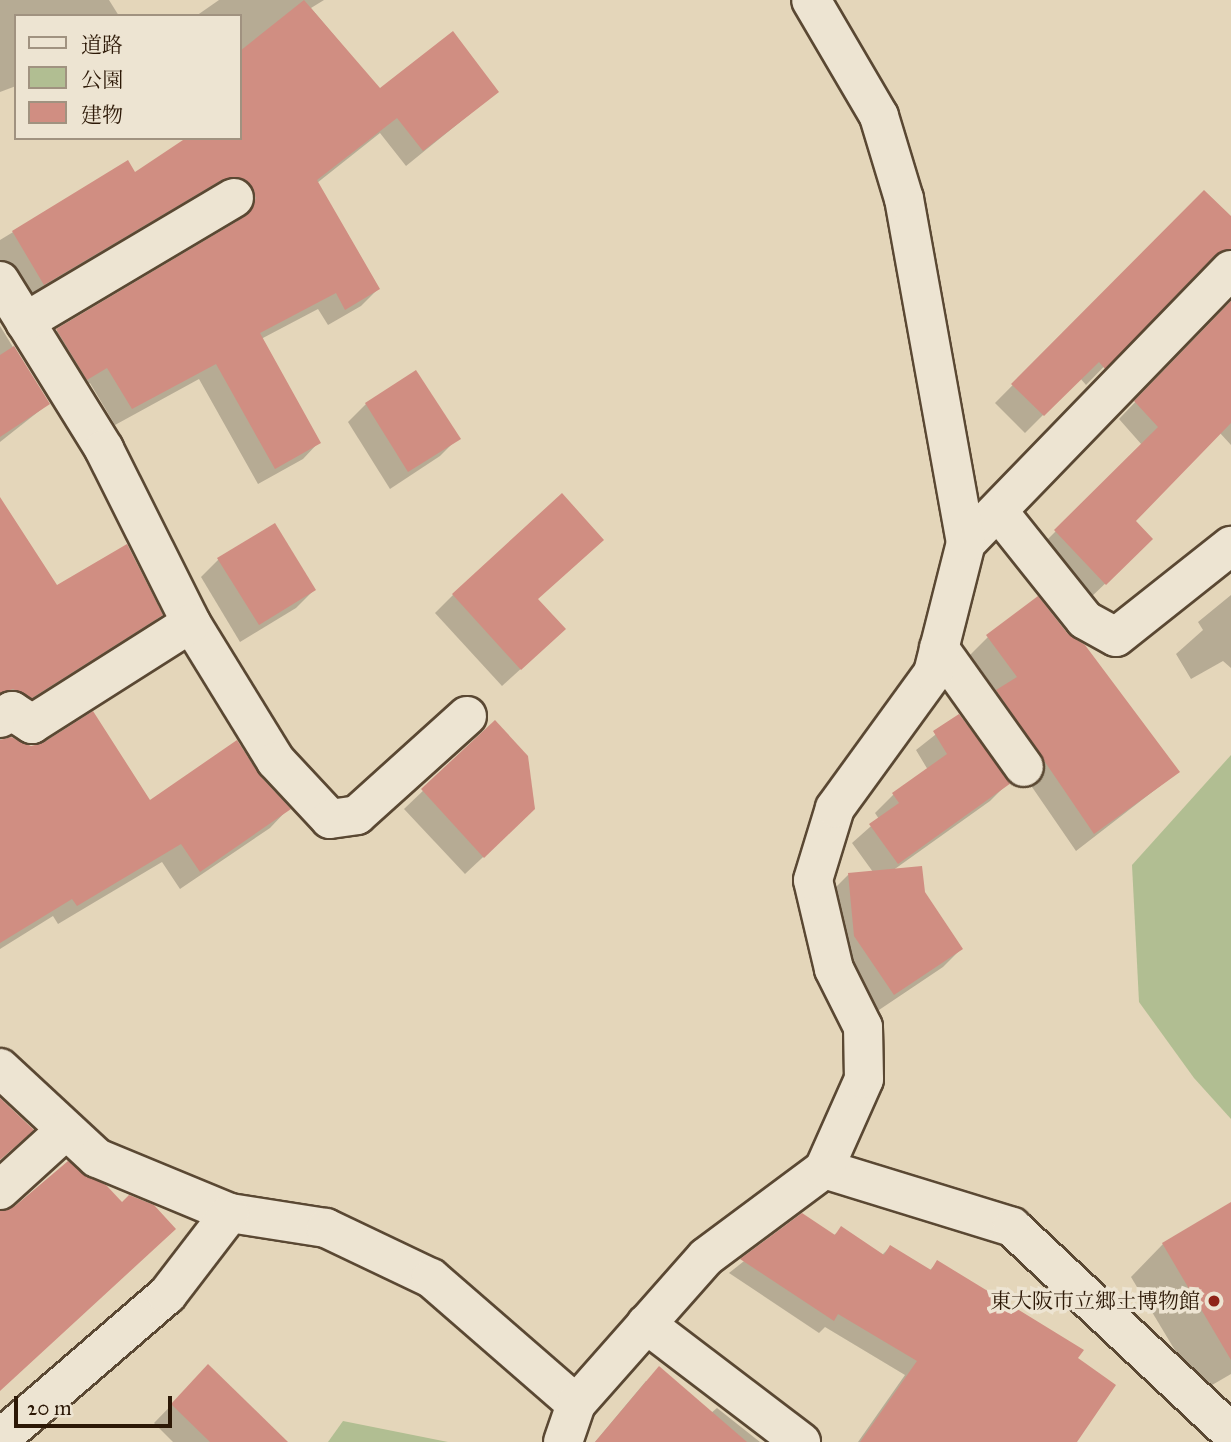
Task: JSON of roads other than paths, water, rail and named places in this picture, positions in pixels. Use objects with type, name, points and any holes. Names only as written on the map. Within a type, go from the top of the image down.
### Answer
[{"type":"street","points":[[564,1442],[576,1404],[706,1257],[824,1169],[864,1079],[863,1027],[834,969],[813,880],[835,808],[933,673],[966,544],[905,199],[879,116],[811,0]]},
{"type":"street","points":[[25,322],[234,198]]},
{"type":"street","points":[[966,544],[1231,270]]},
{"type":"street","points":[[0,281],[104,449],[191,623],[276,761],[330,819],[357,815],[467,716]]},
{"type":"street","points":[[998,511],[1085,620],[1116,637],[1231,546]]},
{"type":"street","points":[[0,718],[12,711],[32,724],[191,623]]},
{"type":"street","points":[[939,648],[1024,767]]},
{"type":"street","points":[[9,1077],[97,1158],[230,1213],[326,1228],[431,1278],[576,1404]]},
{"type":"street","points":[[0,1190],[66,1130]]},
{"type":"street","points":[[824,1169],[1012,1227],[1231,1433]]},
{"type":"street","points":[[0,1439],[167,1295],[230,1213]]},
{"type":"street","points":[[646,1324],[801,1442]]},
{"type":"place","name":"東大阪市立郷土博物館","points":[[1214,1301]]}]
